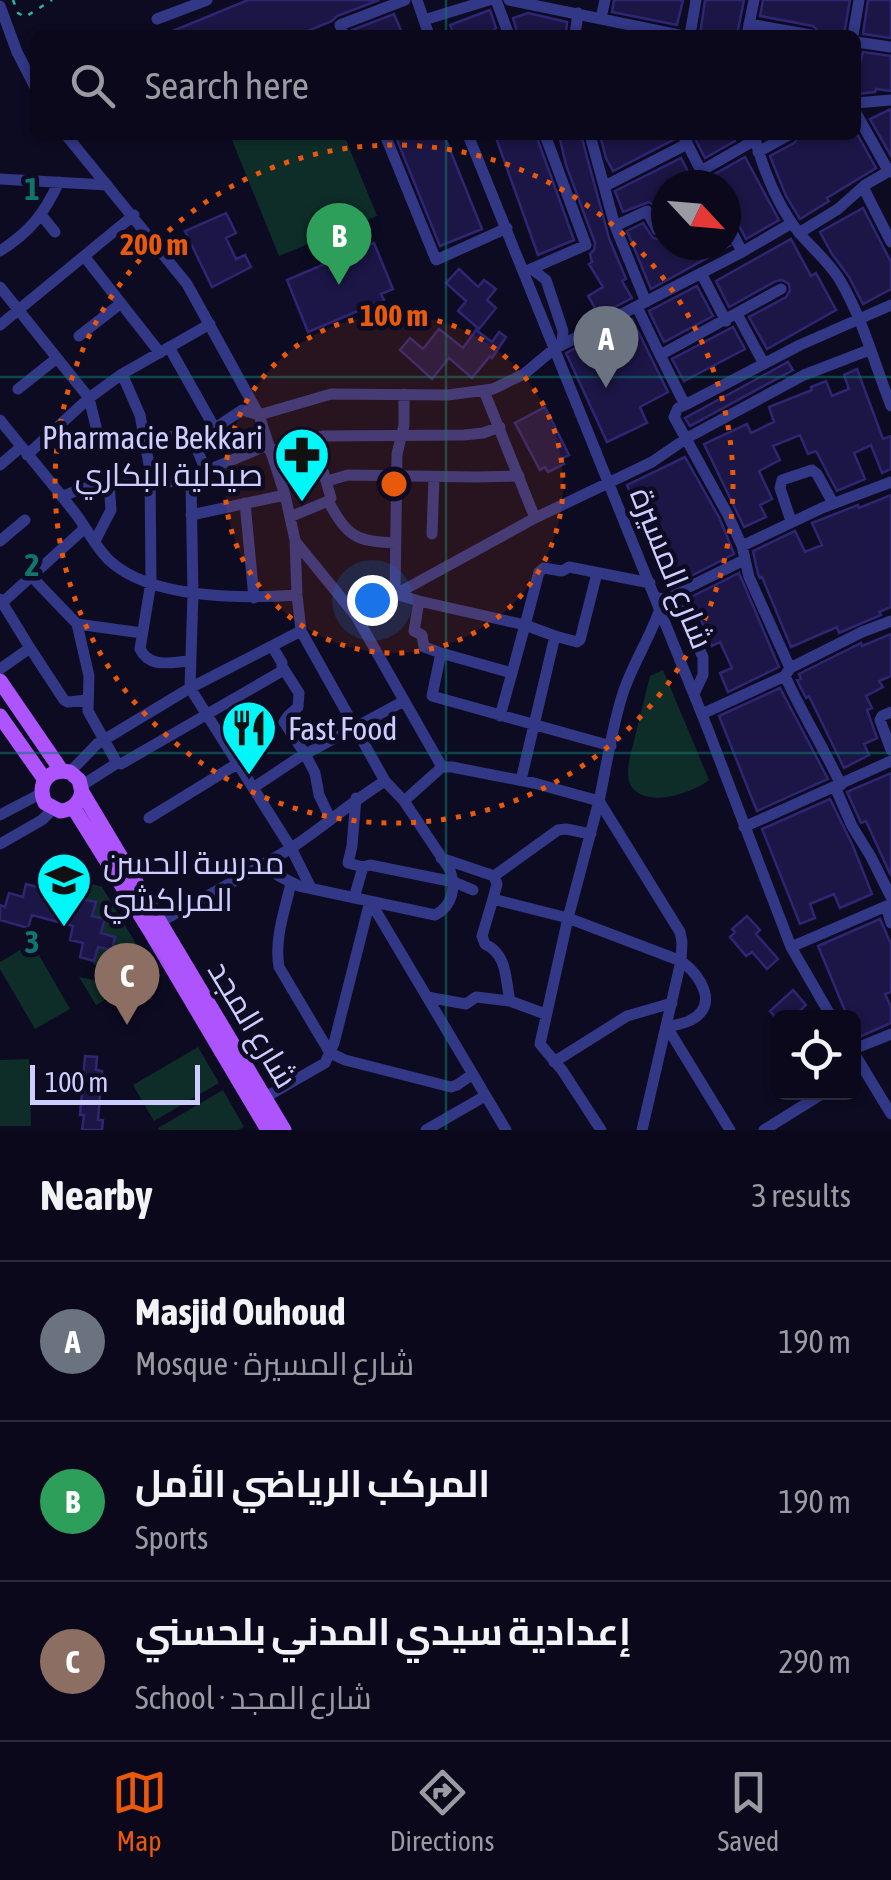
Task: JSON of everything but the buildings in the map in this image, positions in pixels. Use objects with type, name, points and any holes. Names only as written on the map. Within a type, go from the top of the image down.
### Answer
[{"type":"main road","points":[[0,681],[65,771]]},
{"type":"main road","points":[[0,716],[53,809],[60,811],[79,795],[75,775],[65,771],[54,772],[43,786]]},
{"type":"main road","name":"شارع المجد","points":[[79,795],[268,1130]]},
{"type":"main road","name":"شارع المجد","points":[[155,926],[284,1130]]},
{"type":"street","points":[[157,19],[206,0]]},
{"type":"street","points":[[342,30],[340,26],[404,0]]},
{"type":"street","points":[[416,0],[428,30]]},
{"type":"street","points":[[424,20],[493,0],[507,30]]},
{"type":"street","points":[[509,0],[531,1],[601,18],[630,30]]},
{"type":"street","points":[[601,18],[605,0]]},
{"type":"street","points":[[691,30],[696,0]]},
{"type":"street","points":[[748,30],[754,0]]},
{"type":"street","points":[[854,30],[858,0]]},
{"type":"street","points":[[0,6],[30,77]]},
{"type":"street","points":[[576,30],[578,13]]},
{"type":"street","points":[[861,43],[891,46]]},
{"type":"street","points":[[861,103],[891,100]]},
{"type":"street","points":[[145,435],[198,438],[242,410],[259,415],[330,394],[448,395],[510,383],[558,347],[742,252],[838,210],[863,187],[890,171],[861,122]]},
{"type":"street","points":[[70,140],[186,284],[259,415],[295,540],[301,631],[385,781],[404,801],[454,882],[446,907],[435,915],[291,882],[264,863]]},
{"type":"street","points":[[387,140],[436,260],[507,228]]},
{"type":"street","name":"شارع المسيرة","points":[[470,140],[528,270],[608,484],[661,602],[791,947],[827,1010]]},
{"type":"street","points":[[528,270],[586,246],[548,140]]},
{"type":"street","points":[[591,140],[641,304],[685,405]]},
{"type":"street","points":[[605,186],[683,140]]},
{"type":"street","points":[[686,140],[700,170]]},
{"type":"street","points":[[703,170],[756,142],[770,180],[796,228],[835,272],[859,320],[891,406]]},
{"type":"street","points":[[0,179],[107,185]]},
{"type":"street","points":[[0,251],[42,216],[59,182]]},
{"type":"street","points":[[863,187],[890,240]]},
{"type":"street","points":[[615,226],[646,211],[651,220]]},
{"type":"street","points":[[0,326],[134,215]]},
{"type":"street","points":[[42,216],[55,232]]},
{"type":"street","points":[[84,256],[120,304],[164,350],[214,427]]},
{"type":"street","points":[[701,274],[764,364]]},
{"type":"street","points":[[0,286],[89,398],[99,439]]},
{"type":"street","points":[[660,355],[781,290]]},
{"type":"street","points":[[79,336],[120,304]]},
{"type":"street","points":[[887,311],[764,364],[678,408],[674,418],[742,546],[749,577],[804,719],[822,743],[852,826],[871,856],[890,902],[891,924]]},
{"type":"street","points":[[0,464],[24,451],[122,374],[210,324]]},
{"type":"street","points":[[356,616],[535,518],[652,462],[687,438],[804,376],[869,350]]},
{"type":"street","points":[[18,389],[57,358]]},
{"type":"street","points":[[122,374],[145,435],[151,484],[151,582],[140,649],[154,663],[190,661]]},
{"type":"street","points":[[484,391],[535,518]]},
{"type":"street","points":[[395,594],[396,476],[404,425],[404,394]]},
{"type":"street","points":[[0,420],[119,568],[151,582],[193,593],[254,598],[296,595]]},
{"type":"street","points":[[62,497],[90,485],[151,484],[193,478],[269,448],[313,438],[483,433],[500,427]]},
{"type":"street","points":[[198,438],[196,447],[206,471]]},
{"type":"street","points":[[290,518],[328,501],[331,495],[313,438]]},
{"type":"street","points":[[791,522],[780,488],[782,480],[812,470],[833,503]]},
{"type":"street","points":[[327,481],[348,475],[519,476]]},
{"type":"street","points":[[432,534],[434,477]]},
{"type":"street","points":[[193,478],[190,688],[311,888]]},
{"type":"street","points":[[742,546],[833,503],[891,482]]},
{"type":"street","points":[[94,541],[111,510],[109,483]]},
{"type":"street","points":[[191,516],[285,495]]},
{"type":"street","points":[[328,501],[340,522],[356,538],[396,543]]},
{"type":"street","points":[[245,503],[254,598]]},
{"type":"street","points":[[0,541],[25,520]]},
{"type":"street","points":[[85,528],[1,600],[64,700],[87,700]]},
{"type":"street","points":[[295,540],[356,616],[442,767]]},
{"type":"street","points":[[601,1130],[540,1044],[622,695],[651,636],[661,602],[744,560]]},
{"type":"street","points":[[500,716],[538,572],[569,567],[650,583]]},
{"type":"street","points":[[395,594],[525,625],[576,642],[580,640],[597,573]]},
{"type":"street","points":[[32,577],[78,624],[92,720],[117,763]]},
{"type":"street","points":[[419,601],[414,630],[422,635],[424,647],[512,674]]},
{"type":"street","points":[[661,602],[680,610],[703,657],[703,674],[694,694]]},
{"type":"street","points":[[702,714],[891,620]]},
{"type":"street","points":[[78,624],[142,633]]},
{"type":"street","points":[[65,771],[104,739],[190,688],[301,631]]},
{"type":"street","points":[[521,780],[555,636]]},
{"type":"street","points":[[272,646],[300,697],[296,710],[284,722],[306,754],[330,818]]},
{"type":"street","points":[[0,669],[30,648]]},
{"type":"street","points":[[441,653],[432,696],[610,746]]},
{"type":"street","points":[[79,795],[117,763],[125,763],[283,668]]},
{"type":"street","points":[[253,788],[306,754],[404,701]]},
{"type":"street","points":[[891,712],[880,720],[891,750]]},
{"type":"street","points":[[744,827],[891,761]]},
{"type":"street","points":[[149,818],[237,764]]},
{"type":"street","points":[[404,801],[442,767],[474,770],[599,800],[680,932],[682,942],[667,1027],[642,1130]]},
{"type":"street","points":[[155,926],[290,848],[385,781]]},
{"type":"street","points":[[0,816],[43,786]]},
{"type":"street","points":[[356,798],[348,862],[454,882],[473,890]]},
{"type":"street","points":[[0,844],[42,820],[53,809]]},
{"type":"street","points":[[494,876],[558,830],[590,834]]},
{"type":"street","points":[[441,858],[494,876]]},
{"type":"street","points":[[354,898],[362,867]]},
{"type":"street","points":[[494,876],[494,899],[482,936],[501,958],[510,1001]]},
{"type":"street","points":[[291,882],[280,932],[279,967],[330,1053],[440,1085],[457,1085],[473,1074]]},
{"type":"street","points":[[494,899],[568,918],[691,968],[701,981],[706,1002],[690,1021],[667,1027]]},
{"type":"street","points":[[264,1098],[325,1063],[370,900]]},
{"type":"street","points":[[370,900],[506,1130]]},
{"type":"street","points":[[791,947],[890,902]]},
{"type":"street","points":[[427,997],[466,1004],[484,996],[545,1014]]},
{"type":"street","points":[[554,1062],[627,1016],[672,1003]]},
{"type":"street","points":[[667,1027],[730,1130]]},
{"type":"street","points":[[861,1048],[891,1034]]},
{"type":"street","points":[[861,1075],[891,1114]]},
{"type":"street","points":[[426,1130],[485,1096]]},
{"type":"street","points":[[766,1130],[813,1100]]},
{"type":"path","points":[[14,0],[18,13],[25,17],[52,0]]},
{"type":"green space","points":[[232,140],[346,140],[377,216],[279,256]]},
{"type":"green space","points":[[663,670],[709,780],[681,794],[658,798],[638,793],[631,786],[628,771],[650,676]]},
{"type":"green space","points":[[86,882],[102,887],[153,972],[96,1005],[79,977],[99,981],[102,967],[93,964],[98,947],[112,950],[115,937],[101,933],[105,920],[92,916],[95,902],[82,899],[78,912],[67,895],[81,898]]},
{"type":"green space","points":[[32,943],[70,1009],[35,1029],[0,969],[0,962]]},
{"type":"green space","points":[[198,1047],[219,1083],[154,1121],[133,1085]]},
{"type":"green space","points":[[29,1059],[31,1126],[0,1126],[0,1060]]},
{"type":"green space","points":[[223,1090],[244,1127],[159,1130],[158,1128]]},
{"type":"place","name":"المركب الرياضي الأمل","points":[[339,285]]},
{"type":"place","name":"Masjid Ouhoud","points":[[606,388]]},
{"type":"place","name":"Pharmacie Bekkari صيدلية البكاري","points":[[302,504]]},
{"type":"place","name":"Fast Food","points":[[249,777]]},
{"type":"place","name":"مدرسة الحسن المراكشي","points":[[64,929]]},
{"type":"place","name":"إعدادية سيدي المدني بلحسني","points":[[127,1025]]}]
